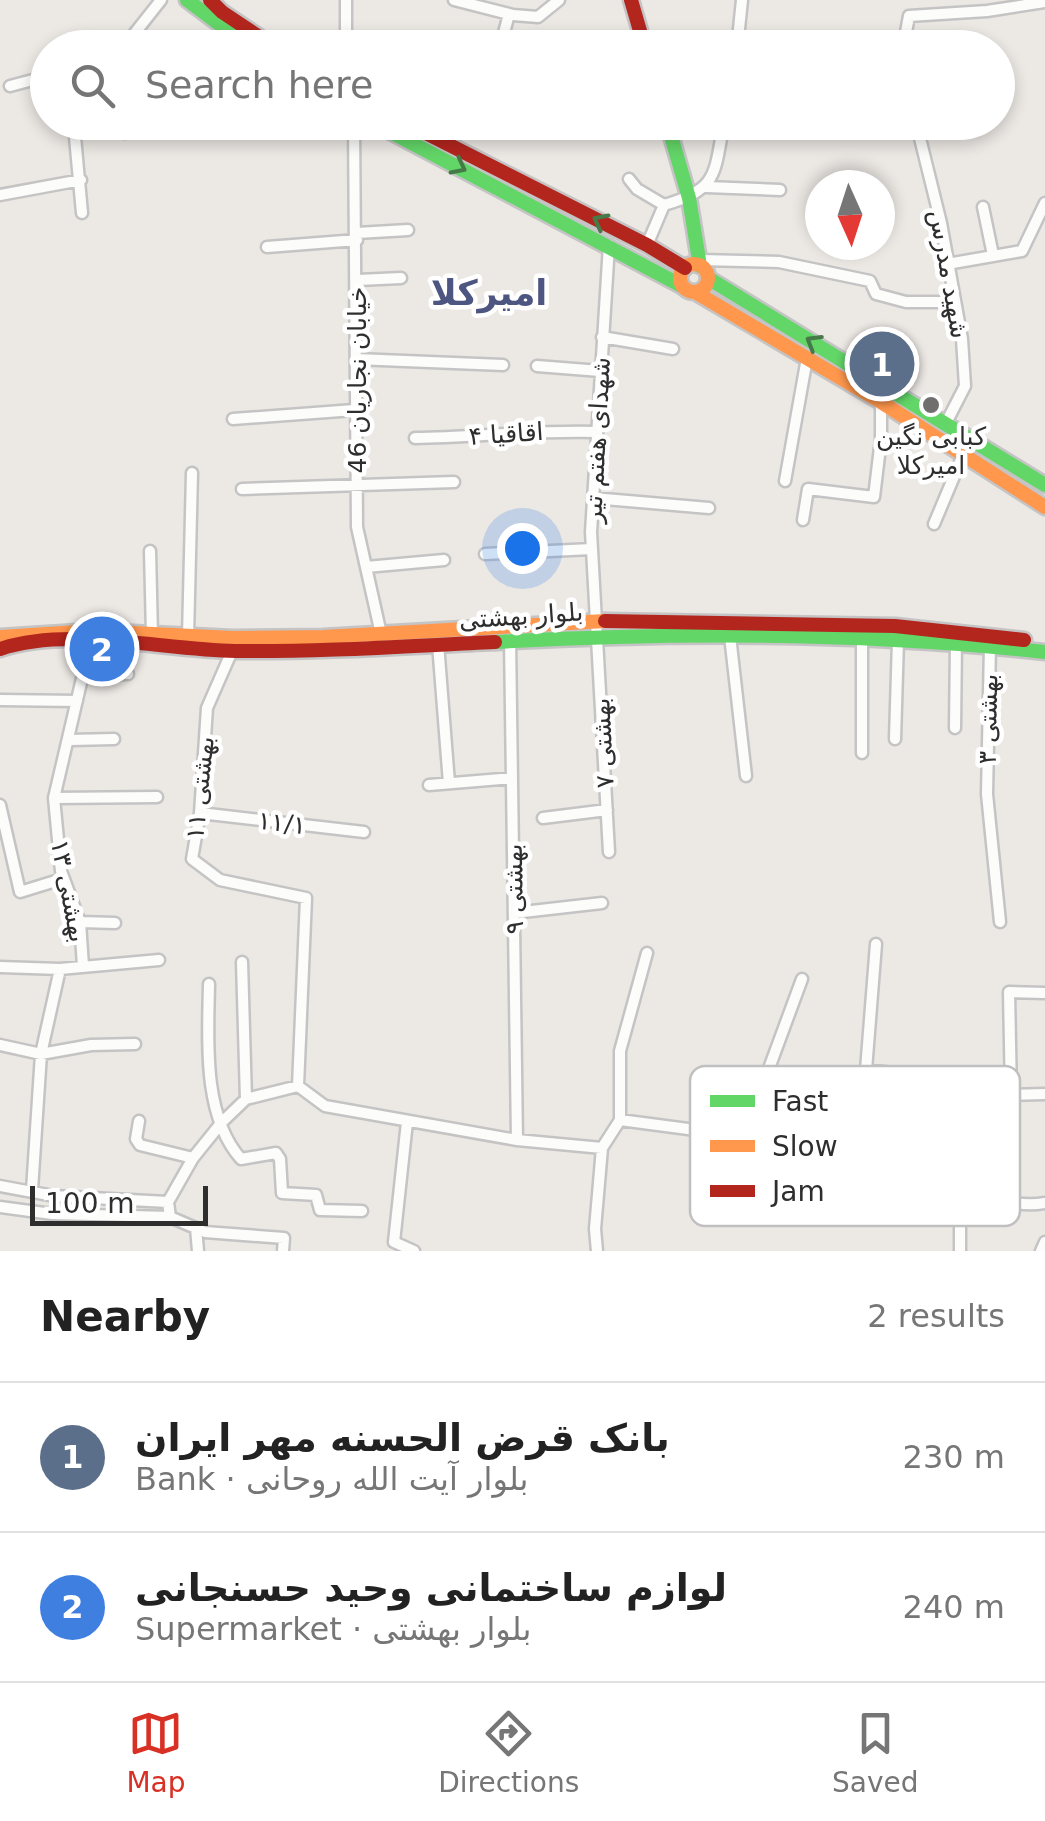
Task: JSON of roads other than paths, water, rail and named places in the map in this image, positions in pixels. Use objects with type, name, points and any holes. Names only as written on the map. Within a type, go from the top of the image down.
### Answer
[{"type":"main road","points":[[187,0],[226,30]]},
{"type":"main road","points":[[210,0],[249,30]]},
{"type":"main road","points":[[631,0],[640,30]]},
{"type":"main road","points":[[406,140],[689,289],[880,402],[1045,507]]},
{"type":"main road","points":[[440,140],[698,268],[1045,485]]},
{"type":"main road","points":[[672,140],[689,198],[704,288],[689,289]]},
{"type":"main road","points":[[689,289],[680,276],[698,268]]},
{"type":"main road","name":"بلوار بهشتی","points":[[0,637],[94,631],[438,644],[597,628],[730,636],[896,626],[1024,644],[1045,652]]},
{"type":"main road","name":"بلوار بهشتی","points":[[0,648],[91,640],[232,650],[597,628],[780,631],[990,644],[1045,642]]},
{"type":"street","points":[[137,30],[161,0]]},
{"type":"street","points":[[346,0],[346,30]]},
{"type":"street","points":[[454,0],[538,17],[559,0]]},
{"type":"street","points":[[739,30],[742,0]]},
{"type":"street","points":[[906,30],[909,16],[987,11],[1045,2]]},
{"type":"street","points":[[505,30],[509,14]]},
{"type":"street","points":[[10,86],[30,81]]},
{"type":"street","points":[[76,140],[82,213]]},
{"type":"street","name":"خیابان نجاریان 46","points":[[354,140],[356,526],[382,640]]},
{"type":"street","points":[[707,187],[721,140]]},
{"type":"street","name":"شهید مدرس","points":[[920,140],[941,223],[962,339],[966,386],[946,423]]},
{"type":"street","points":[[629,179],[637,189],[664,204],[689,198],[707,187],[780,190]]},
{"type":"street","points":[[0,195],[81,180]]},
{"type":"street","points":[[947,264],[1022,251],[1045,203]]},
{"type":"street","points":[[648,245],[664,204]]},
{"type":"street","points":[[983,207],[993,255]]},
{"type":"street","points":[[267,247],[408,230]]},
{"type":"street","name":"شهدای هفتم تیر","points":[[597,628],[593,498],[609,246]]},
{"type":"street","points":[[698,268],[779,262],[870,282],[876,294],[906,302],[954,302]]},
{"type":"street","points":[[358,280],[402,278]]},
{"type":"street","points":[[602,337],[673,349]]},
{"type":"street","points":[[785,480],[806,358]]},
{"type":"street","points":[[356,359],[503,365]]},
{"type":"street","points":[[537,366],[600,371]]},
{"type":"street","points":[[803,520],[808,489],[874,497],[881,439],[880,402]]},
{"type":"street","points":[[232,418],[354,410]]},
{"type":"street","name":"اقاقیا ۴","points":[[415,438],[559,430],[596,432]]},
{"type":"street","points":[[934,524],[963,454]]},
{"type":"street","points":[[188,637],[192,473]]},
{"type":"street","points":[[242,488],[454,482]]},
{"type":"street","points":[[593,498],[709,508]]},
{"type":"street","points":[[150,550],[152,635]]},
{"type":"street","points":[[485,554],[592,550]]},
{"type":"street","points":[[366,566],[444,560]]},
{"type":"street","name":"بهشتی ۷","points":[[597,628],[609,852]]},
{"type":"street","points":[[730,636],[746,776]]},
{"type":"street","name":"بهشتی ۹","points":[[510,639],[517,1140]]},
{"type":"street","points":[[862,639],[862,753]]},
{"type":"street","name":"بهشتی ۱۳","points":[[83,966],[80,922],[62,880],[54,798],[91,640]]},
{"type":"street","points":[[895,739],[898,640]]},
{"type":"street","points":[[955,728],[956,642]]},
{"type":"street","points":[[438,644],[449,783]]},
{"type":"street","name":"بهشتی ۳","points":[[990,644],[987,794],[1000,922]]},
{"type":"street","name":"بهشتی ۱۱","points":[[232,650],[207,708],[200,813],[192,859],[220,880],[306,898],[298,1086]]},
{"type":"street","points":[[83,675],[128,674]]},
{"type":"street","points":[[0,700],[77,701]]},
{"type":"street","points":[[70,740],[114,739]]},
{"type":"street","points":[[428,784],[512,778]]},
{"type":"street","points":[[54,798],[157,797]]},
{"type":"street","points":[[0,805],[20,892],[62,880]]},
{"type":"street","points":[[543,818],[607,810]]},
{"type":"street","name":"۱۱/۱","points":[[200,813],[364,832]]},
{"type":"street","points":[[514,913],[602,903]]},
{"type":"street","points":[[80,922],[115,923]]},
{"type":"street","points":[[866,1066],[876,944]]},
{"type":"street","points":[[597,1251],[595,1229],[602,1148],[620,1120],[620,1051],[647,953]]},
{"type":"street","points":[[0,967],[60,969],[159,960]]},
{"type":"street","points":[[242,962],[246,1099]]},
{"type":"street","points":[[32,1190],[40,1054],[60,969]]},
{"type":"street","points":[[770,1066],[802,978]]},
{"type":"street","points":[[209,984],[208,1077],[222,1122],[242,1158],[278,1155],[282,1192],[316,1195],[320,1210],[362,1212]]},
{"type":"street","points":[[1010,1066],[1009,992],[1045,992]]},
{"type":"street","points":[[0,1045],[40,1054],[91,1045],[134,1044]]},
{"type":"street","points":[[170,1217],[168,1202],[192,1158],[222,1122],[246,1099],[298,1086],[325,1106],[517,1140],[602,1148]]},
{"type":"street","points":[[1020,1095],[1045,1094]]},
{"type":"street","points":[[620,1120],[690,1129]]},
{"type":"street","points":[[139,1121],[136,1139],[140,1146],[192,1158]]},
{"type":"street","points":[[406,1122],[394,1247],[414,1251]]},
{"type":"street","points":[[0,1186],[54,1196],[168,1202]]},
{"type":"street","points":[[1020,1205],[1045,1203]]},
{"type":"street","points":[[0,1207],[52,1214],[170,1217],[205,1232],[284,1238],[283,1251]]},
{"type":"street","points":[[196,1228],[198,1251]]},
{"type":"street","points":[[1041,1251],[1045,1242]]},
{"type":"place","name":"بانک قرض الحسنه مهر ایران","points":[[882,364]]},
{"type":"place","name":"کبابی نگین امیرکلا","points":[[931,405]]},
{"type":"place","name":"لوازم ساختمانی وحید حسنجانی","points":[[102,649]]},
{"type":"district","name":"امیرکلا","points":[[489,293]]}]
